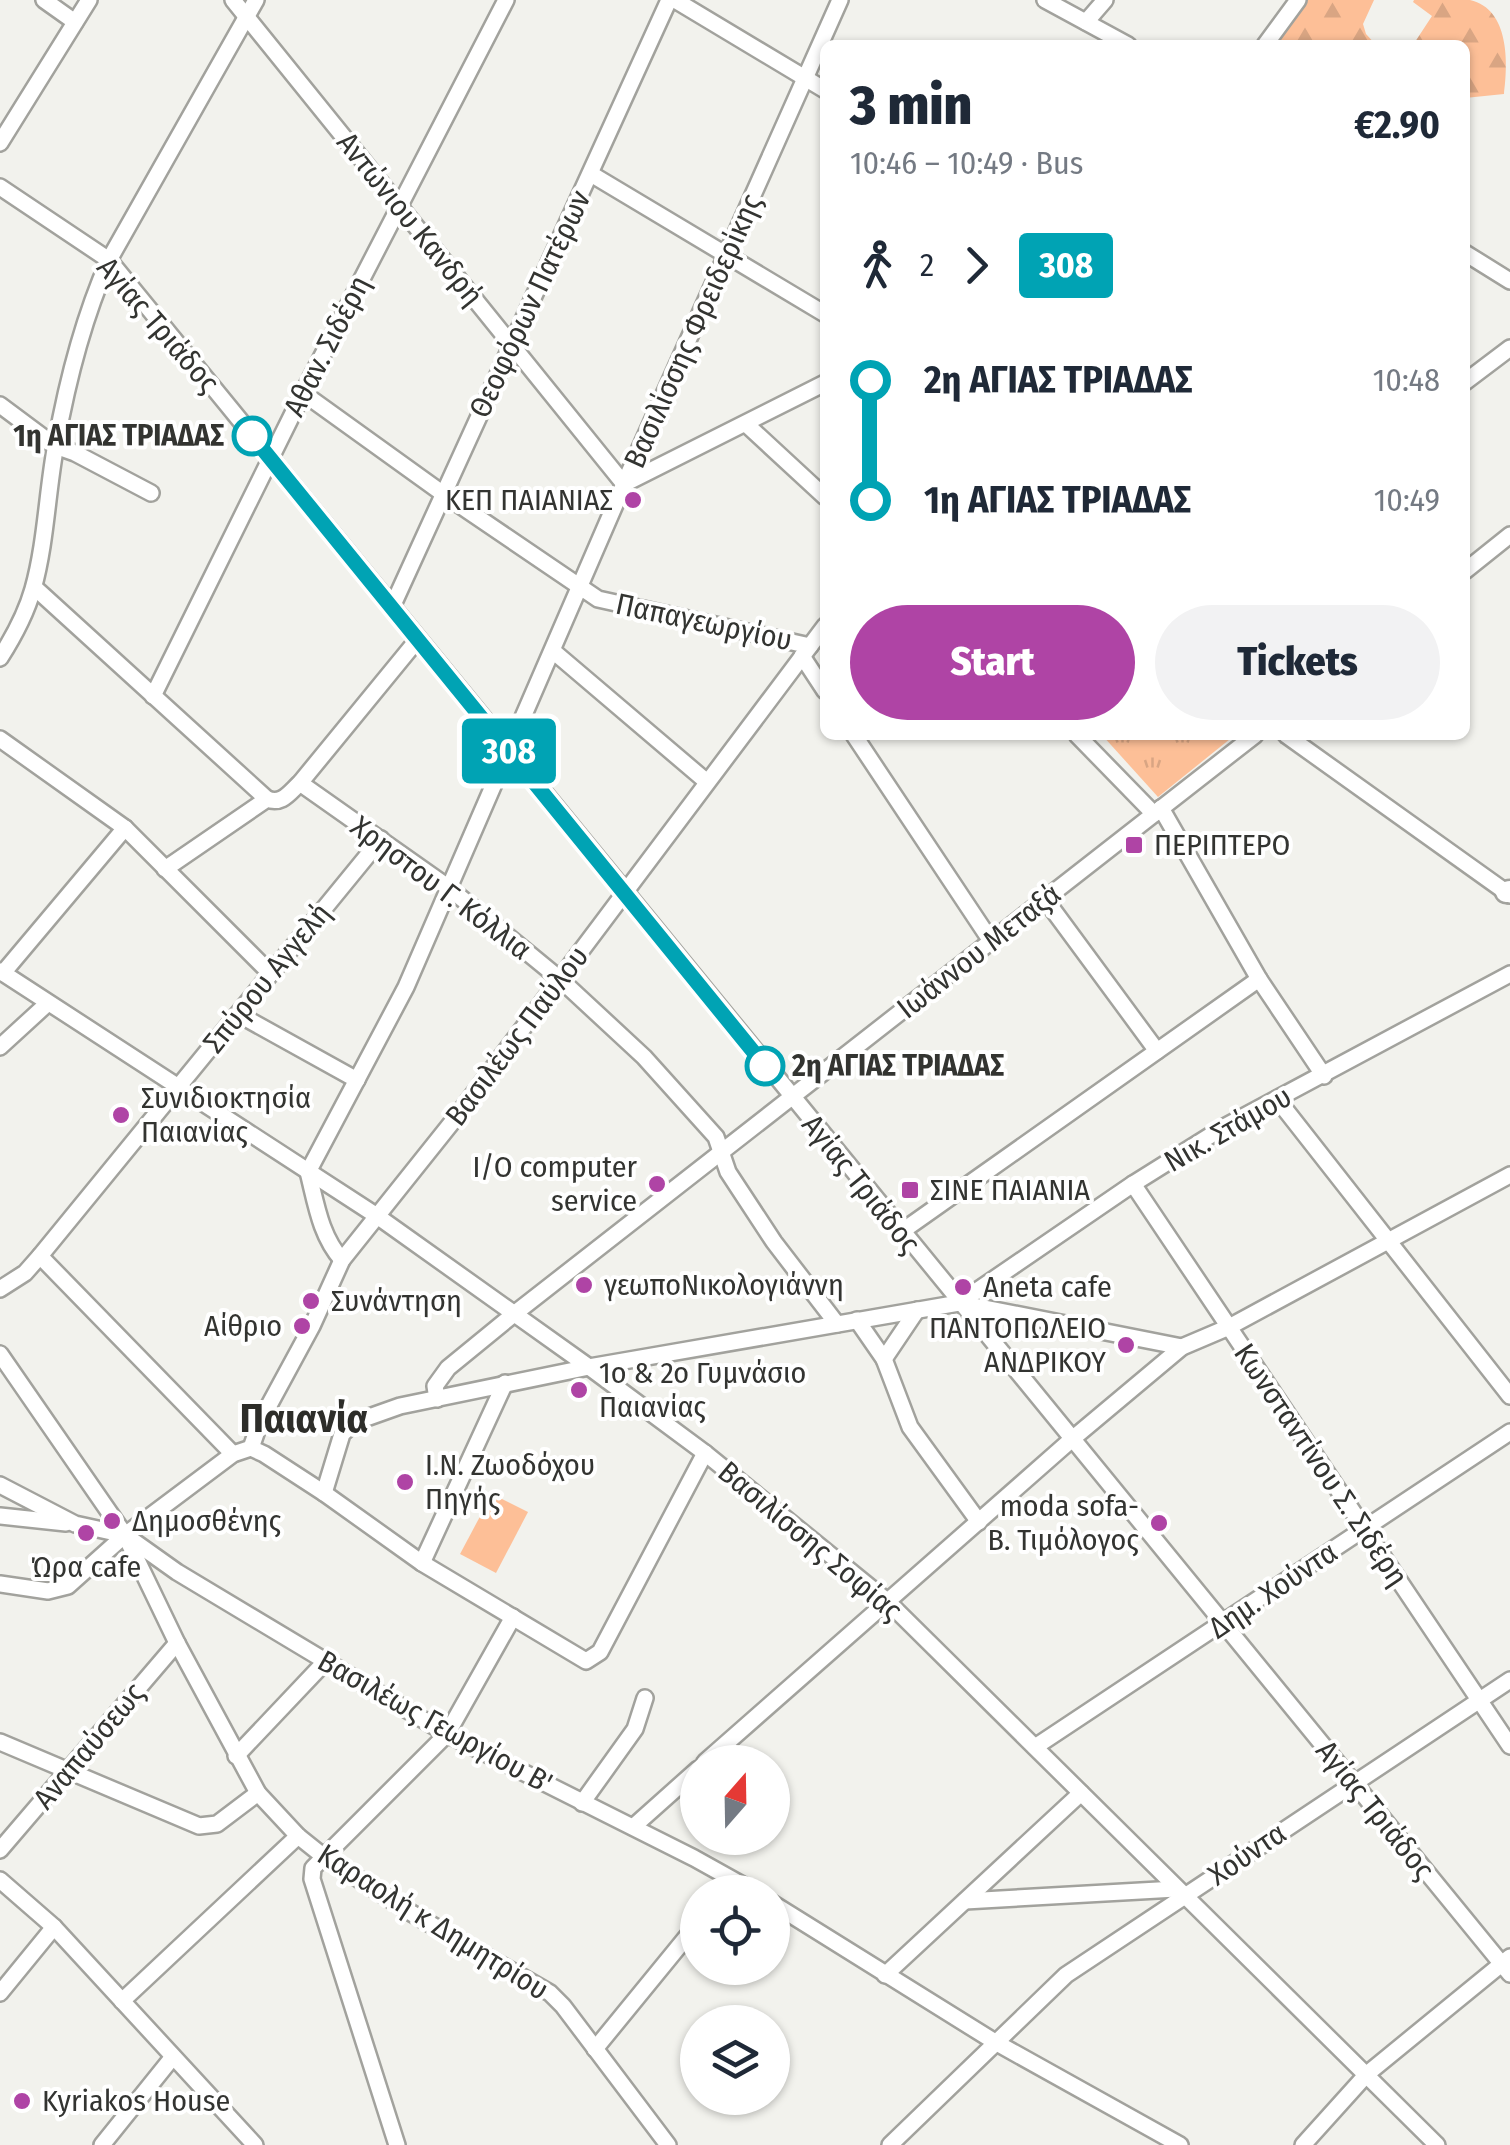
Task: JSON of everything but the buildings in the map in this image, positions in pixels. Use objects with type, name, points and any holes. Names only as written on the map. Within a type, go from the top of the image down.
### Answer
[{"type":"street","points":[[44,0],[75,22]]},
{"type":"street","points":[[0,144],[89,0]]},
{"type":"street","name":"Αντώνιου Κανδρή","points":[[233,0],[624,484]]},
{"type":"street","points":[[0,658],[20,625],[34,587],[55,446],[94,294],[108,260],[256,0]]},
{"type":"street","name":"Αθαν. Σιδέρη","points":[[154,696],[398,204],[506,0]]},
{"type":"street","points":[[672,0],[820,87]]},
{"type":"street","name":"Θεοφόρων Πατέρων","points":[[392,607],[510,343],[672,0]]},
{"type":"street","name":"Βασιλίσσης Φρειδερίκης","points":[[823,40],[840,0]]},
{"type":"street","points":[[1045,0],[1119,40]]},
{"type":"street","points":[[1086,22],[1104,0]]},
{"type":"street","points":[[1269,40],[1298,0]]},
{"type":"street","name":"Βασιλίσσης Φρειδερίκης","points":[[308,1172],[406,987],[624,484],[820,46]]},
{"type":"street","points":[[591,174],[820,311]]},
{"type":"street","name":"Αγίας Τριάδος","points":[[0,186],[108,260],[1071,1440],[1507,1965]]},
{"type":"street","points":[[1470,256],[1510,281]]},
{"type":"street","points":[[1470,378],[1510,348]]},
{"type":"street","points":[[624,484],[820,386]]},
{"type":"street","name":"Παπαγεωργίου","points":[[303,393],[598,599],[806,651]]},
{"type":"street","points":[[0,405],[55,446],[75,452],[151,492]]},
{"type":"street","points":[[746,424],[820,492]]},
{"type":"street","points":[[1470,567],[1510,536]]},
{"type":"street","points":[[34,587],[266,799],[278,802],[300,783],[418,640]]},
{"type":"street","name":"Βασιλέως Παύλου","points":[[250,1448],[342,1260],[560,980],[820,633]]},
{"type":"street","points":[[553,651],[707,782]]},
{"type":"street","points":[[806,651],[820,681]]},
{"type":"street","points":[[0,740],[125,828],[271,974]]},
{"type":"street","points":[[857,740],[991,941]]},
{"type":"street","points":[[1082,740],[1157,811],[1324,1076]]},
{"type":"street","name":"Ιωάννου Μεταξά","points":[[437,1398],[435,1386],[440,1376],[514,1314],[1249,740]]},
{"type":"street","points":[[1293,740],[1509,893]]},
{"type":"street","name":"Χρηστου Γ. Κόλλια","points":[[300,783],[449,888],[560,980],[644,1057],[716,1137],[728,1172],[774,1242],[837,1324]]},
{"type":"street","points":[[165,869],[266,799]]},
{"type":"street","points":[[2,972],[125,828]]},
{"type":"street","name":"Σπύρου Αγγελή","points":[[0,1290],[26,1273],[381,839]]},
{"type":"street","points":[[1045,899],[1158,1052]]},
{"type":"street","name":"Βασιλίσσης Σοφίας","points":[[2,972],[377,1216],[706,1453],[887,1601],[1437,2145]]},
{"type":"street","name":"Νικ. Στάμου","points":[[959,1303],[1133,1184],[1224,1128],[1510,974]]},
{"type":"street","points":[[901,1232],[1259,978]]},
{"type":"street","points":[[0,1047],[48,1003]]},
{"type":"street","points":[[238,1014],[357,1080]]},
{"type":"street","points":[[1278,1099],[1510,1396]]},
{"type":"street","points":[[308,1172],[321,1224],[342,1260]]},
{"type":"street","points":[[724,1745],[1071,1440],[1182,1348],[1229,1327],[1510,1174]]},
{"type":"street","name":"Κωνσταντίνου Σ. Σιδέρη","points":[[1133,1184],[1510,1746]]},
{"type":"street","points":[[40,1256],[232,1454]]},
{"type":"street","points":[[324,1493],[342,1434],[355,1422],[400,1406],[589,1366],[857,1320],[959,1303],[1182,1348]]},
{"type":"street","points":[[884,1359],[917,1310]]},
{"type":"street","points":[[857,1320],[884,1359],[910,1426],[978,1522]]},
{"type":"street","points":[[0,1354],[125,1535]]},
{"type":"street","points":[[422,1562],[505,1383]]},
{"type":"street","name":"Δημ. Χούντα","points":[[1035,1747],[1510,1432]]},
{"type":"street","points":[[0,1584],[59,1590],[232,1454],[250,1448],[324,1493],[422,1562],[586,1661],[600,1652],[706,1453]]},
{"type":"street","points":[[0,1485],[75,1524]]},
{"type":"street","points":[[0,1516],[75,1524],[125,1535]]},
{"type":"street","name":"Καραολή κ Δημητρίου","points":[[125,1535],[258,1793],[298,1836],[323,1856],[413,1914],[550,1993],[668,2145]]},
{"type":"street","name":"Βασιλέως Γεωργίου Β'","points":[[125,1535],[178,1572],[447,1734],[633,1827],[710,1875]]},
{"type":"street","points":[[398,2145],[312,1879],[313,1868],[447,1734],[513,1617]]},
{"type":"street","name":"Αναπαύσεως","points":[[0,1850],[177,1642]]},
{"type":"street","points":[[236,1756],[324,1662]]},
{"type":"street","name":"Χούντα","points":[[890,2145],[1066,1976],[1180,1893],[1510,1680]]},
{"type":"street","points":[[582,1803],[635,1728],[646,1698]]},
{"type":"street","points":[[3,1747],[206,1828],[258,1793]]},
{"type":"street","points":[[633,1827],[680,1786]]},
{"type":"street","points":[[885,1975],[1080,1793]]},
{"type":"street","points":[[122,2001],[298,1836]]},
{"type":"street","points":[[0,1880],[54,1928],[255,2145]]},
{"type":"street","points":[[964,1900],[1180,1893]]},
{"type":"street","points":[[790,1914],[995,2042],[1180,2145]]},
{"type":"street","points":[[0,1993],[54,1928]]},
{"type":"street","points":[[596,2049],[680,1945]]},
{"type":"street","points":[[1303,2145],[1367,2074],[1507,1965]]},
{"type":"street","points":[[102,2145],[172,2058]]},
{"type":"green space","points":[[1305,0],[1374,0],[1363,24],[1371,40],[1277,40]]},
{"type":"green space","points":[[1470,0],[1493,14],[1506,53],[1504,94],[1470,97],[1470,40],[1416,40],[1432,16],[1413,2]]},
{"type":"green space","points":[[1107,740],[1229,740],[1158,797]]},
{"type":"green space","points":[[492,1494],[528,1512],[496,1573],[460,1554]]},
{"type":"bus line","name":"308","points":[[252,436],[765,1066]]},
{"type":"place","name":"1η ΑΓΙΑΣ ΤΡΙΑΔΑΣ","points":[[252,436]]},
{"type":"place","name":"ΚΕΠ ΠΑΙΑΝΙΑΣ","points":[[633,500]]},
{"type":"place","name":"ΠΕΡΙΠΤΕΡΟ","points":[[1134,845]]},
{"type":"place","name":"2η ΑΓΙΑΣ ΤΡΙΑΔΑΣ","points":[[765,1066]]},
{"type":"place","name":"Συνιδιοκτησία Παιανίας","points":[[121,1115]]},
{"type":"place","name":"I/O computer service","points":[[657,1184]]},
{"type":"place","name":"ΣΙΝΕ ΠΑΙΑΝΙΑ","points":[[910,1190]]},
{"type":"place","name":"γεωποΝικολογιάννη","points":[[584,1285]]},
{"type":"place","name":"Aneta cafe","points":[[963,1287]]},
{"type":"place","name":"Συνάντηση","points":[[311,1301]]},
{"type":"place","name":"Αίθριο","points":[[302,1326]]},
{"type":"place","name":"ΠΑΝΤΟΠΩΛΕΙΟ ΑΝΔΡΙΚΟΥ","points":[[1126,1345]]},
{"type":"place","name":"1ο & 2ο Γυμνάσιο Παιανίας","points":[[579,1390]]},
{"type":"place","name":"Ι.Ν. Ζωοδόχου Πηγής","points":[[405,1482]]},
{"type":"place","name":"Δημοσθένης","points":[[112,1521]]},
{"type":"place","name":"moda sofa- Β. Τιμόλογος","points":[[1159,1523]]},
{"type":"place","name":"Ώρα cafe","points":[[86,1533]]},
{"type":"place","name":"Kyriakos House","points":[[22,2101]]},
{"type":"district","name":"Παιανία","points":[[304,1418]]}]
